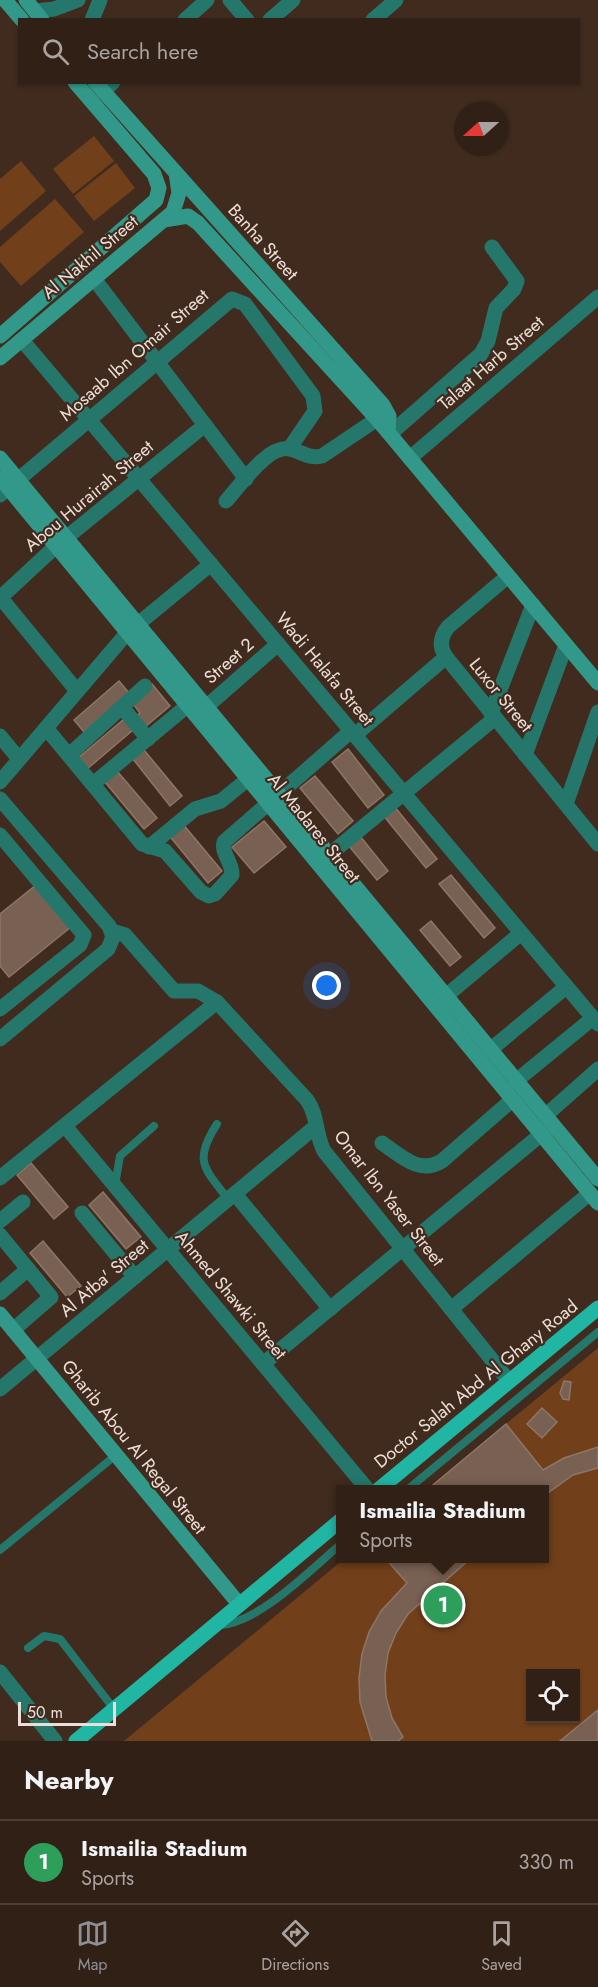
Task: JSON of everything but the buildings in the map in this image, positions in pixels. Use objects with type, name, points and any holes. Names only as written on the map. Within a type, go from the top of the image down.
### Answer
[{"type":"main road","points":[[5,0],[20,18]]},
{"type":"main road","name":"Al Nakhil Street","points":[[0,336],[156,200],[159,188],[154,174],[77,84]]},
{"type":"main road","name":"Banha Street","points":[[104,86],[176,173],[383,405],[389,416],[389,433]]},
{"type":"main road","name":"Al Nakhil Street","points":[[0,358],[173,212],[178,200],[179,186],[176,173]]},
{"type":"main road","points":[[164,220],[188,216],[185,212],[186,203],[194,198],[199,199]]},
{"type":"main road","name":"Banha Street","points":[[188,216],[198,223],[377,419],[598,683]]},
{"type":"main road","name":"Al Madares Street","points":[[0,458],[6,485],[61,542],[132,628],[206,707],[272,798],[512,1100],[546,1125],[598,1179]]},
{"type":"main road","name":"Al Madares Street","points":[[132,628],[187,706],[248,779],[272,798],[328,855],[516,1081],[594,1198]]},
{"type":"main road","name":"Doctor Salah Abd Al Ghany Road","points":[[384,1485],[598,1308]]},
{"type":"main road","name":"Gharib Abou Al Regal Street","points":[[0,1314],[238,1604]]},
{"type":"main road","points":[[76,1741],[336,1524]]},
{"type":"street","points":[[35,10],[62,7],[78,0]]},
{"type":"street","points":[[93,18],[100,0]]},
{"type":"street","points":[[187,18],[207,0]]},
{"type":"street","points":[[230,0],[245,18]]},
{"type":"street","points":[[272,18],[293,0]]},
{"type":"street","points":[[375,18],[396,0]]},
{"type":"street","points":[[389,433],[484,350],[496,308],[514,289],[516,282],[492,247]]},
{"type":"street","points":[[95,280],[246,479]]},
{"type":"street","name":"Talaat Harb Street","points":[[410,458],[598,297]]},
{"type":"street","name":"Mosaab Ibn Omair Street","points":[[6,485],[89,420],[226,302],[239,300],[316,403],[311,418],[289,449]]},
{"type":"street","name":"Wadi Halafa Street","points":[[22,340],[596,1021]]},
{"type":"street","points":[[226,501],[272,452],[289,449],[312,458],[322,456],[377,419]]},
{"type":"street","name":"Abou Hurairah Street","points":[[0,598],[61,542],[205,425]]},
{"type":"street","points":[[0,782],[132,628],[211,564]]},
{"type":"street","name":"Luxor Street","points":[[508,576],[444,631],[441,642],[446,657],[598,844]]},
{"type":"street","points":[[0,598],[77,691]]},
{"type":"street","points":[[328,855],[493,715],[533,605]]},
{"type":"street","name":"Street 2","points":[[206,707],[278,644]]},
{"type":"street","points":[[525,755],[566,645]]},
{"type":"street","points":[[46,728],[142,844],[165,851],[201,892],[212,895],[232,875],[232,868],[223,848],[224,842],[272,798],[446,657]]},
{"type":"street","points":[[69,755],[145,687]]},
{"type":"street","points":[[93,784],[187,706]]},
{"type":"street","points":[[122,707],[148,739]]},
{"type":"street","points":[[566,804],[598,712]]},
{"type":"street","points":[[0,736],[20,759]]},
{"type":"street","points":[[149,848],[195,809],[221,801],[248,779]]},
{"type":"street","name":"Omar Ibn Yaser Street","points":[[0,799],[112,931],[125,935],[174,991],[198,991],[217,1002],[307,1100],[314,1113],[315,1127],[324,1151],[509,1381]]},
{"type":"street","points":[[0,835],[84,935],[80,945],[0,1009]]},
{"type":"street","points":[[0,1039],[108,949],[112,944],[112,931]]},
{"type":"street","points":[[446,996],[522,933]]},
{"type":"street","points":[[490,1050],[566,987]]},
{"type":"street","points":[[0,1178],[217,1002]]},
{"type":"street","points":[[516,1081],[596,1021]]},
{"type":"street","points":[[263,1364],[402,1249],[546,1125],[598,1069]]},
{"type":"street","points":[[382,1143],[414,1164],[431,1166],[442,1161],[512,1100]]},
{"type":"street","name":"Ahmed Shawki Street","points":[[65,1126],[364,1485]]},
{"type":"street","name":"Al Atba' Street","points":[[0,1389],[315,1127]]},
{"type":"street","points":[[231,1197],[330,1309]]},
{"type":"street","points":[[451,1309],[594,1198]]},
{"type":"street","points":[[0,1221],[23,1202]]},
{"type":"street","points":[[82,1213],[135,1277]]},
{"type":"street","points":[[0,1235],[51,1297],[13,1329]]},
{"type":"street","points":[[0,1293],[28,1269]]},
{"type":"street","points":[[0,1672],[55,1741]]},
{"type":"lane","points":[[217,1124],[204,1145],[202,1162],[205,1170],[231,1197]]},
{"type":"lane","points":[[115,1186],[120,1156],[154,1126]]},
{"type":"lane","points":[[413,1485],[598,1332]]},
{"type":"lane","points":[[0,1550],[116,1455]]},
{"type":"lane","points":[[213,1625],[233,1624],[252,1616],[336,1548]]},
{"type":"lane","points":[[28,1648],[44,1636],[60,1639],[114,1709]]},
{"type":"shaded area","points":[[94,136],[114,161],[73,194],[53,169]]},
{"type":"shaded area","points":[[21,161],[46,191],[0,231],[0,179]]},
{"type":"shaded area","points":[[116,163],[135,188],[94,221],[74,196]]},
{"type":"shaded area","points":[[55,199],[84,232],[21,286],[0,262],[0,247]]},
{"type":"shaded area","points":[[598,1348],[598,1741],[124,1741],[339,1563],[549,1563],[549,1485],[432,1485]]},
{"type":"place","name":"Ismailia Stadium","points":[[443,1605]]}]
